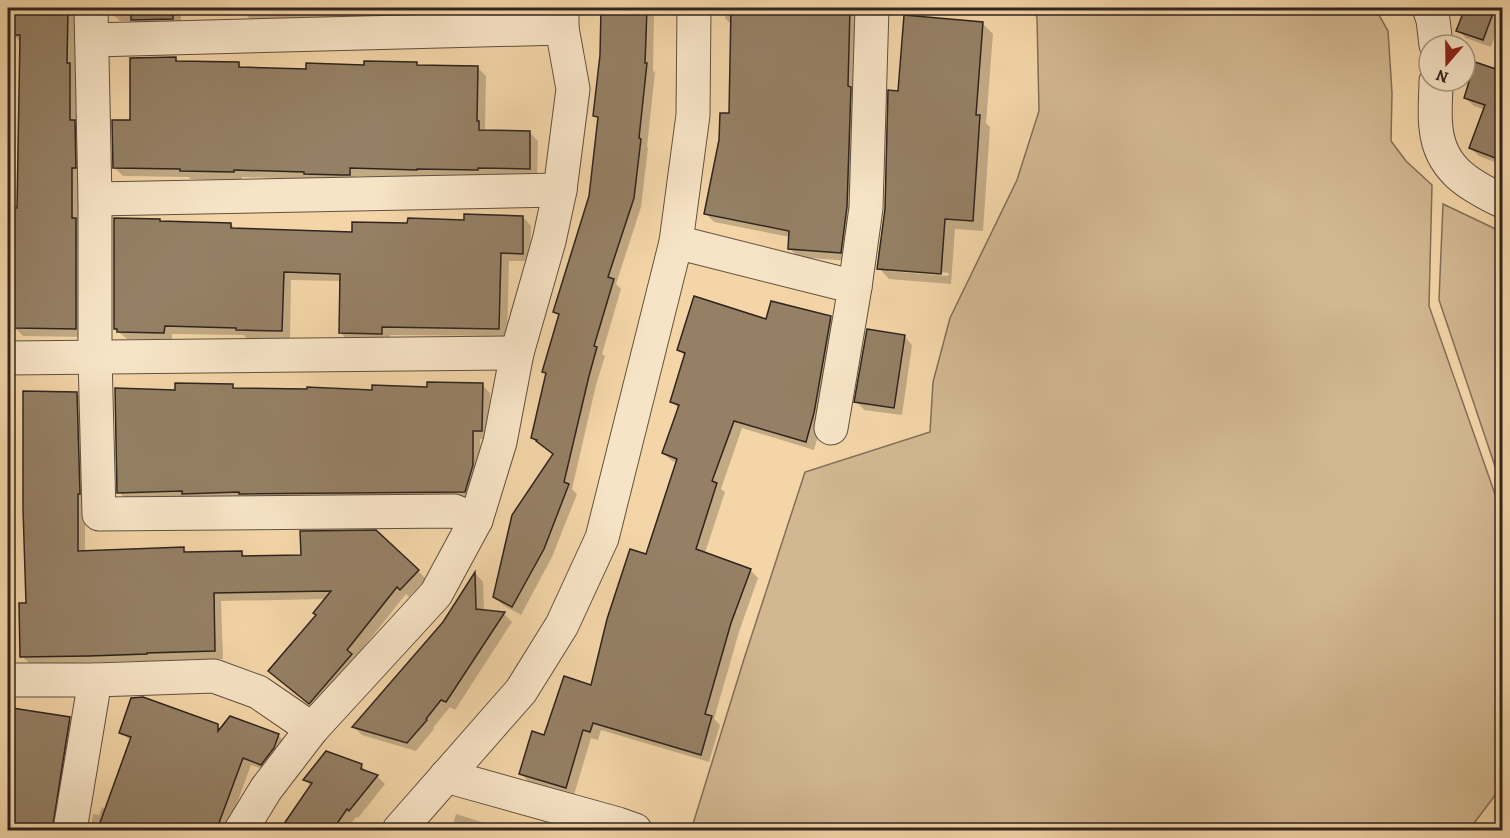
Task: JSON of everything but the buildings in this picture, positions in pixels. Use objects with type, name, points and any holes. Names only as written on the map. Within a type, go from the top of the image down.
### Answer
[{"type":"street","points":[[91,8],[99,514],[454,512],[476,519]]},
{"type":"street","points":[[399,831],[521,691],[562,625],[602,538],[676,242],[693,115],[694,8]]},
{"type":"street","points":[[831,429],[866,208],[872,8]]},
{"type":"street","points":[[1429,8],[1435,33]]},
{"type":"street","points":[[92,40],[562,18],[573,88],[560,190],[549,241],[517,353],[500,442],[476,519],[436,594],[312,729],[266,789],[241,831]]},
{"type":"street","points":[[1436,93],[1435,127],[1439,146],[1452,169],[1468,182],[1503,201]]},
{"type":"street","points":[[95,199],[560,190]]},
{"type":"street","points":[[676,242],[855,287]]},
{"type":"street","points":[[8,358],[517,353]]},
{"type":"street","points":[[8,680],[214,676],[258,692],[312,729]]},
{"type":"street","points":[[70,831],[95,680]]},
{"type":"street","points":[[446,776],[618,824],[635,831]]},
{"type":"shaded area","points":[[1034,8],[1375,8],[1388,31],[1392,93],[1391,141],[1406,161],[1432,185],[1429,306],[1502,514],[1502,786],[1469,830],[692,830],[744,659],[805,472],[930,432],[933,382],[950,318],[1017,180],[1039,111],[1037,18]]},
{"type":"shaded area","points":[[1443,204],[1502,232],[1502,487],[1439,300]]}]
